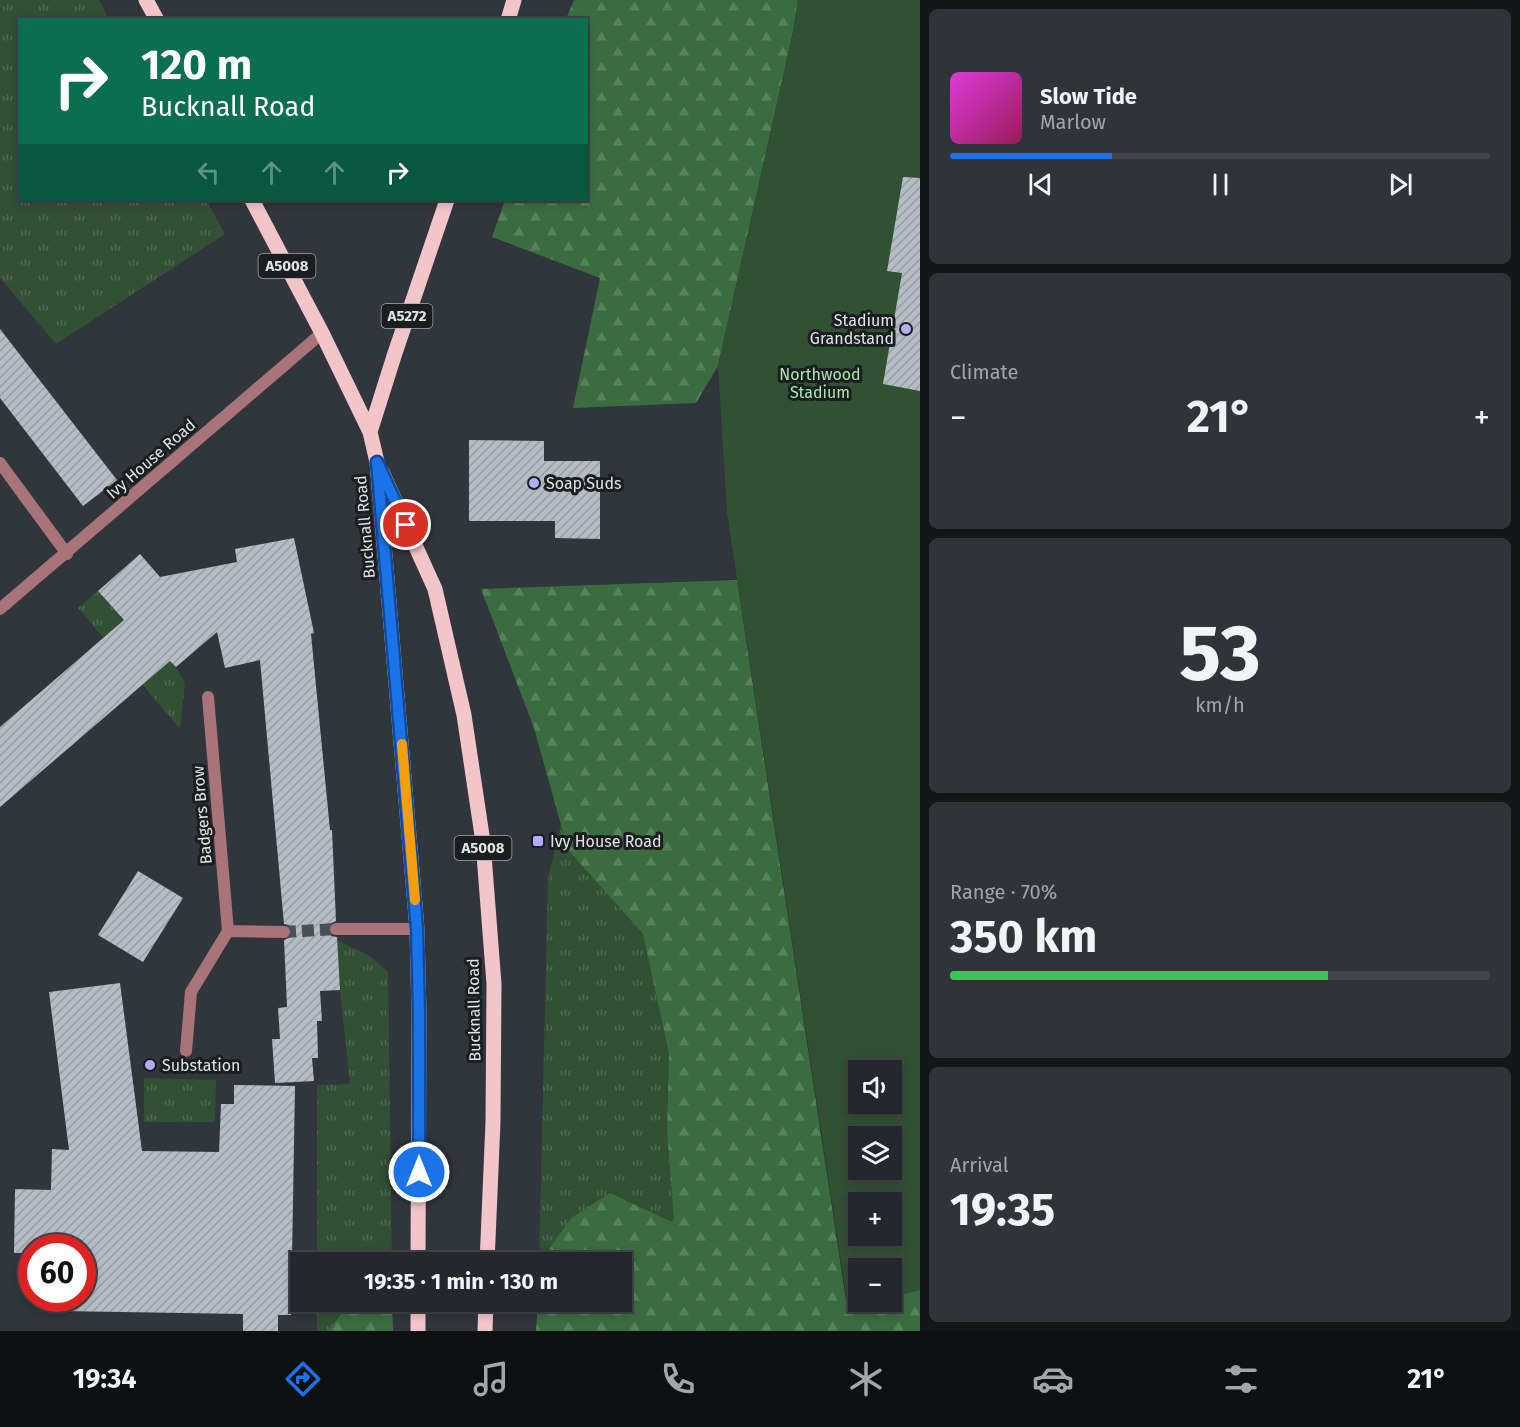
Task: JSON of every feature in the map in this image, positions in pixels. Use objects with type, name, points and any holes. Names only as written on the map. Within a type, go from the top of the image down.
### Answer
[{"type":"main road","points":[[146,0],[156,18]]},
{"type":"main road","points":[[509,18],[514,0]]},
{"type":"main road","name":"A5008","points":[[253,201],[322,333],[370,432],[377,462]]},
{"type":"main road","name":"A5272","points":[[370,432],[447,201]]},
{"type":"main road","name":"Bucknall Road","points":[[377,462],[417,929],[418,1252]]},
{"type":"main road","name":"Bucknall Road","points":[[377,462],[435,589],[464,715],[483,842],[494,984],[493,1122],[487,1252]]},
{"type":"main road","points":[[418,1312],[418,1331]]},
{"type":"main road","points":[[485,1331],[486,1312]]},
{"type":"street","name":"Ivy House Road","points":[[0,609],[67,554],[322,333]]},
{"type":"street","points":[[0,463],[67,554]]},
{"type":"street","name":"Badgers Brow","points":[[208,697],[228,931]]},
{"type":"street","points":[[336,929],[417,929]]},
{"type":"street","points":[[186,1051],[191,992],[228,931],[284,932]]},
{"type":"green space","points":[[0,0],[99,0],[108,18],[18,18],[18,201],[207,201],[225,234],[56,344],[0,278]]},
{"type":"green space","points":[[574,0],[798,0],[793,32],[718,366],[696,403],[573,408],[600,278],[492,237],[505,201],[588,201],[588,18],[566,18]]},
{"type":"green space","name":"Northwood Stadium","points":[[798,0],[920,0],[920,1290],[902,1294],[902,1258],[848,1258],[848,1307],[727,513],[718,366],[793,32]]},
{"type":"green space","points":[[737,580],[848,1312],[902,1312],[902,1294],[920,1290],[920,1331],[536,1331],[537,1312],[632,1312],[632,1252],[547,1252],[571,1218],[610,1193],[674,1223],[667,1131],[669,1054],[643,934],[568,850],[534,728],[481,589]]},
{"type":"green space","points":[[98,591],[139,638],[145,633],[176,667],[185,684],[180,729],[78,608]]},
{"type":"green space","points":[[561,824],[568,850],[643,934],[669,1054],[667,1131],[674,1224],[571,1218],[547,1252],[539,1252],[548,877]]},
{"type":"green space","points":[[337,940],[370,956],[388,972],[392,1252],[317,1252],[317,1085],[350,1084]]},
{"type":"green space","points":[[144,1078],[216,1080],[215,1122],[144,1122]]},
{"type":"green space","points":[[317,1312],[343,1312],[327,1331],[317,1331]]},
{"type":"green space","points":[[343,1312],[392,1312],[393,1331],[327,1331]]},
{"type":"building","name":"Stadium Grandstand","points":[[903,177],[920,178],[920,391],[883,384],[902,273],[887,271]]},
{"type":"building","points":[[0,329],[117,480],[83,506],[0,398]]},
{"type":"building","name":"Soap Suds","points":[[469,440],[544,441],[544,461],[600,461],[600,539],[555,538],[555,521],[469,521]]},
{"type":"building","points":[[294,538],[314,633],[311,634],[330,830],[332,830],[336,921],[329,924],[328,930],[331,936],[337,937],[340,990],[320,991],[322,1021],[317,1021],[318,1058],[312,1058],[314,1081],[275,1083],[272,1039],[280,1039],[278,1008],[287,1007],[284,940],[291,937],[292,932],[289,925],[284,924],[260,660],[225,668],[217,632],[176,667],[170,661],[0,807],[0,727],[124,620],[98,591],[140,554],[160,577],[237,562],[235,549]]},
{"type":"building","points":[[138,871],[183,898],[143,962],[98,935]]},
{"type":"building","points":[[120,983],[142,1151],[219,1152],[221,1104],[234,1104],[234,1085],[295,1086],[292,1252],[290,1252],[291,1315],[278,1315],[278,1331],[243,1331],[243,1314],[96,1312],[96,1234],[18,1234],[18,1253],[14,1253],[15,1189],[51,1190],[52,1149],[69,1150],[49,992]]},
{"type":"tunnel","points":[[284,932],[336,929]]},
{"type":"slow traffic","points":[[402,744],[415,900]]},
{"type":"place","name":"Stadium Grandstand","points":[[906,329]]},
{"type":"place","name":"Soap Suds","points":[[534,483]]},
{"type":"place","name":"Ivy House Road","points":[[538,841]]},
{"type":"place","name":"Substation","points":[[150,1065]]},
{"type":"route","points":[[406,525],[377,462],[417,929],[419,1172]]}]
